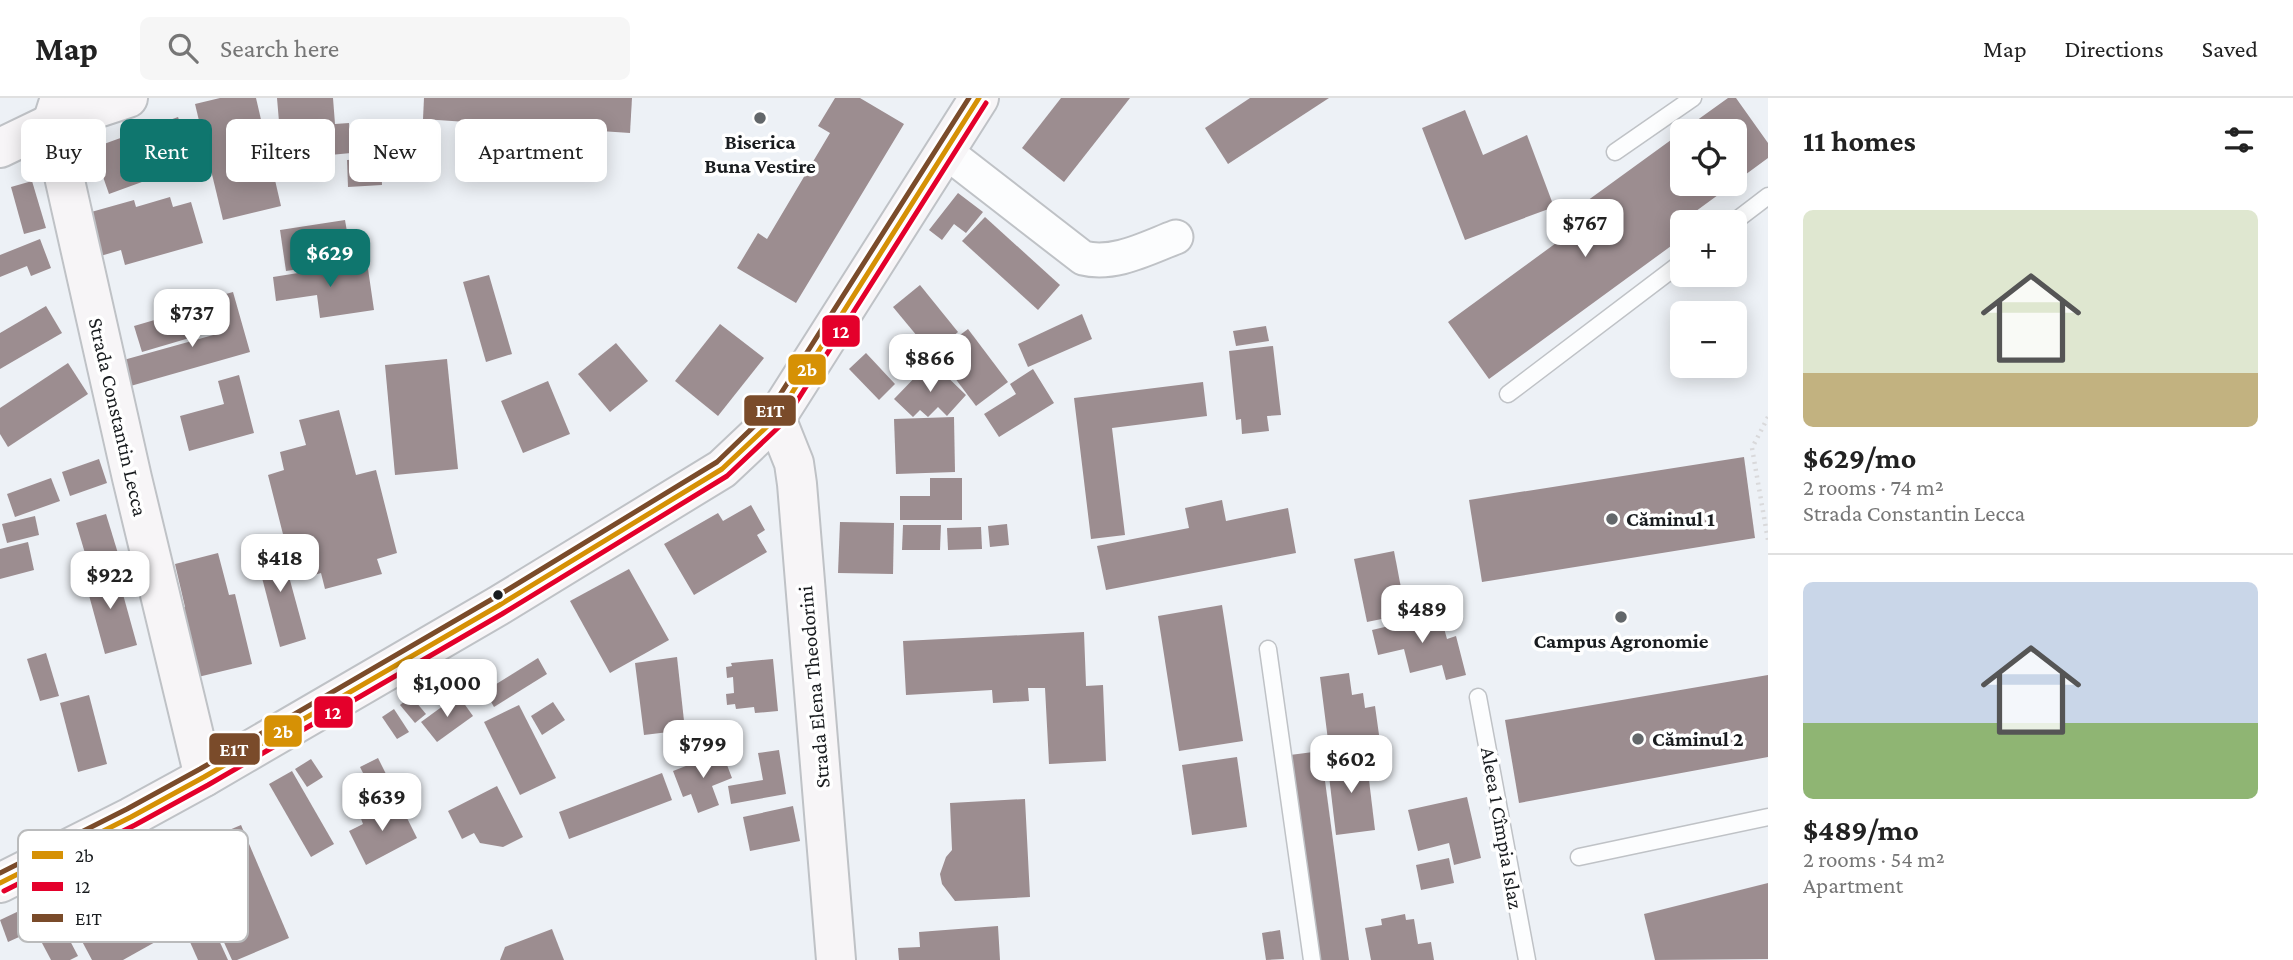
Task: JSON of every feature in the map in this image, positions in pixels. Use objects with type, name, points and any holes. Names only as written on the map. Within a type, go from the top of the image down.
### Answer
[{"type":"main road","points":[[0,148],[56,111],[128,98]]},
{"type":"main road","points":[[105,830],[204,777],[498,606],[722,469],[776,418],[979,98]]},
{"type":"main road","name":"Strada Constantin Lecca","points":[[56,111],[132,478],[204,777]]},
{"type":"main road","name":"Strada Elena Theodorini","points":[[776,418],[794,463],[797,484],[836,960]]},
{"type":"main road","points":[[0,883],[18,874]]},
{"type":"street","points":[[945,151],[1083,258],[1098,262],[1126,256],[1176,237]]},
{"type":"lane","points":[[1615,152],[1693,98]]},
{"type":"lane","points":[[1747,212],[1768,196]]},
{"type":"lane","points":[[1508,394],[1670,271]]},
{"type":"lane","points":[[1268,649],[1312,960]]},
{"type":"lane","name":"Aleea 1 Cîmpia Islaz","points":[[1478,697],[1527,960]]},
{"type":"lane","points":[[1579,857],[1768,817]]},
{"type":"path","points":[[1768,417],[1752,448],[1768,540]]},
{"type":"building","points":[[220,98],[256,98],[261,119],[226,119],[226,182],[275,182],[281,206],[223,220],[212,174],[212,119],[199,119],[195,104]]},
{"type":"building","points":[[277,98],[333,98],[335,119],[279,119]]},
{"type":"building","points":[[424,98],[632,98],[630,133],[607,131],[607,119],[455,119],[455,121],[423,119]]},
{"type":"building","points":[[835,98],[860,98],[904,124],[796,303],[737,268],[758,233],[767,239],[830,133],[818,126]]},
{"type":"building","points":[[1061,98],[1130,98],[1064,182],[1022,148]]},
{"type":"building","points":[[1250,98],[1329,98],[1228,164],[1205,128]]},
{"type":"building","points":[[1728,98],[1736,98],[1768,143],[1768,158],[1747,173],[1747,119],[1699,119]]},
{"type":"building","points":[[1465,110],[1483,155],[1527,135],[1554,207],[1465,240],[1422,128]]},
{"type":"building","points":[[349,123],[349,153],[335,155],[335,124]]},
{"type":"building","points":[[120,138],[120,182],[142,182],[109,194],[105,182],[106,143]]},
{"type":"building","points":[[1670,141],[1670,196],[1717,196],[1697,210],[1670,210],[1670,247],[1489,379],[1448,322],[1578,227],[1569,214]]},
{"type":"building","points":[[347,160],[349,182],[382,182],[382,185],[348,187]]},
{"type":"building","points":[[32,182],[46,228],[24,234],[11,187]]},
{"type":"building","points":[[958,193],[983,212],[966,233],[954,224],[942,240],[929,230]]},
{"type":"building","points":[[170,197],[173,207],[191,202],[203,243],[125,265],[121,250],[97,257],[84,214],[134,200],[136,207]]},
{"type":"building","points":[[985,217],[1060,285],[1038,310],[962,241]]},
{"type":"building","points":[[345,220],[352,261],[286,271],[280,230]]},
{"type":"building","points":[[40,239],[51,268],[31,276],[27,266],[0,277],[0,255]]},
{"type":"building","points":[[367,262],[374,310],[320,318],[317,295],[276,301],[273,277]]},
{"type":"building","points":[[489,275],[512,354],[486,362],[463,282]]},
{"type":"building","points":[[920,285],[958,332],[932,354],[893,307]]},
{"type":"building","points":[[233,292],[250,352],[127,387],[120,361],[224,332],[215,297]]},
{"type":"building","points":[[206,305],[213,331],[142,352],[134,326]]},
{"type":"building","points":[[46,306],[62,333],[0,369],[0,333]]},
{"type":"building","points":[[1082,314],[1092,339],[1028,367],[1018,344]]},
{"type":"building","points":[[720,324],[764,358],[718,416],[675,381]]},
{"type":"building","points":[[1266,326],[1269,341],[1236,346],[1233,331]]},
{"type":"building","points":[[968,329],[1008,382],[976,406],[936,353]]},
{"type":"building","points":[[616,343],[648,381],[610,412],[578,374]]},
{"type":"building","points":[[1273,346],[1281,415],[1267,416],[1269,431],[1242,434],[1241,419],[1236,420],[1229,351]]},
{"type":"building","points":[[866,353],[895,384],[879,400],[849,369]]},
{"type":"building","points":[[447,359],[458,469],[395,475],[385,365]]},
{"type":"building","points":[[68,363],[88,394],[8,447],[0,434],[0,408]]},
{"type":"building","points":[[937,367],[966,395],[947,416],[938,407],[928,417],[920,410],[913,417],[894,399],[922,370],[929,376]]},
{"type":"building","points":[[1033,369],[1054,403],[999,437],[984,414],[1016,394],[1010,384]]},
{"type":"building","points":[[239,375],[254,433],[189,451],[180,416],[224,404],[218,381]]},
{"type":"building","points":[[548,381],[570,434],[523,453],[501,401]]},
{"type":"building","points":[[1203,382],[1207,416],[1112,428],[1125,535],[1091,539],[1074,398]]},
{"type":"building","points":[[339,410],[356,475],[376,470],[397,553],[377,559],[382,574],[325,589],[321,573],[314,575],[306,545],[287,550],[268,475],[284,470],[280,452],[306,445],[299,420]]},
{"type":"building","points":[[954,417],[955,472],[896,474],[894,419]]},
{"type":"building","name":"Căminul 1","points":[[1744,457],[1755,538],[1482,582],[1469,500]]},
{"type":"building","points":[[99,459],[107,483],[70,496],[62,472]]},
{"type":"building","points":[[51,478],[60,501],[15,517],[7,494]]},
{"type":"building","points":[[930,478],[962,478],[962,520],[900,520],[900,496],[930,496]]},
{"type":"building","points":[[1222,500],[1226,521],[1288,508],[1296,553],[1106,590],[1097,546],[1189,528],[1185,508]]},
{"type":"building","points":[[751,505],[765,530],[757,535],[767,552],[694,595],[664,544],[718,513],[723,521]]},
{"type":"building","points":[[106,514],[120,560],[90,570],[76,523]]},
{"type":"building","points":[[35,516],[39,535],[7,543],[2,524]]},
{"type":"building","points":[[840,522],[894,523],[893,574],[838,573]]},
{"type":"building","points":[[1007,524],[1009,545],[990,547],[988,526]]},
{"type":"building","points":[[903,525],[941,525],[940,550],[902,550]]},
{"type":"building","points":[[981,527],[982,549],[948,550],[947,528]]},
{"type":"building","points":[[279,540],[306,639],[280,647],[254,547]]},
{"type":"building","points":[[28,542],[34,570],[0,579],[0,549]]},
{"type":"building","points":[[1394,551],[1406,614],[1367,622],[1354,559]]},
{"type":"building","points":[[218,553],[229,595],[235,594],[252,664],[198,677],[181,608],[185,607],[175,564]]},
{"type":"building","points":[[116,569],[137,645],[105,654],[84,577]]},
{"type":"building","points":[[629,569],[669,640],[610,673],[570,601]]},
{"type":"building","points":[[1222,605],[1243,741],[1179,751],[1158,616]]},
{"type":"building","points":[[1440,614],[1447,639],[1456,636],[1466,675],[1446,680],[1442,665],[1410,673],[1404,649],[1378,655],[1372,630]]},
{"type":"building","points":[[1084,632],[1086,686],[1103,685],[1106,761],[1049,764],[1045,688],[1028,688],[1029,701],[993,703],[992,690],[906,695],[903,641]]},
{"type":"building","points":[[46,653],[59,696],[40,701],[27,659]]},
{"type":"building","points":[[677,657],[685,730],[644,735],[635,663]]},
{"type":"building","points":[[538,658],[547,674],[494,707],[485,691]]},
{"type":"building","points":[[773,659],[778,711],[755,713],[754,707],[736,709],[735,704],[727,705],[726,694],[734,693],[733,677],[727,678],[726,667],[732,666],[731,663]]},
{"type":"building","points":[[472,663],[478,675],[469,681],[462,669]]},
{"type":"building","points":[[1349,673],[1352,695],[1363,693],[1365,708],[1375,706],[1380,742],[1329,748],[1320,677]]},
{"type":"building","name":"Căminul 2","points":[[1768,675],[1768,757],[1519,803],[1505,720]]},
{"type":"building","points":[[89,695],[107,764],[78,772],[60,703]]},
{"type":"building","points":[[458,695],[473,716],[437,742],[421,722]]},
{"type":"building","points":[[411,696],[426,714],[415,723],[400,705]]},
{"type":"building","points":[[553,702],[565,720],[542,735],[531,716]]},
{"type":"building","points":[[519,705],[556,778],[520,795],[484,722]]},
{"type":"building","points":[[394,709],[409,732],[397,739],[382,717]]},
{"type":"building","points":[[779,750],[786,794],[731,804],[728,786],[763,780],[758,753]]},
{"type":"building","points":[[1321,751],[1349,960],[1318,960],[1290,755]]},
{"type":"building","points":[[722,752],[732,778],[712,786],[719,805],[698,813],[691,794],[683,797],[673,771]]},
{"type":"building","points":[[1366,755],[1375,830],[1336,835],[1327,759]]},
{"type":"building","points":[[1237,757],[1247,827],[1192,835],[1182,765]]},
{"type":"building","points":[[378,758],[391,784],[373,793],[360,767]]},
{"type":"building","points":[[311,759],[323,777],[307,787],[295,769]]},
{"type":"building","points":[[292,771],[334,844],[311,857],[269,784]]},
{"type":"building","points":[[662,773],[672,800],[569,839],[559,812]]},
{"type":"building","points":[[497,786],[523,837],[503,847],[480,843],[474,833],[462,839],[448,811]]},
{"type":"building","points":[[1467,797],[1481,858],[1454,865],[1449,843],[1418,851],[1408,810]]},
{"type":"building","points":[[1025,799],[1030,897],[955,901],[942,884],[940,874],[946,857],[952,850],[950,803]]},
{"type":"building","points":[[400,804],[417,838],[366,865],[349,831],[363,824],[360,816],[378,806],[382,814]]},
{"type":"building","points":[[793,806],[800,841],[750,851],[743,817]]},
{"type":"building","points":[[241,825],[243,830],[229,830]]},
{"type":"building","points":[[248,841],[289,938],[232,960],[224,942],[248,942]]},
{"type":"building","points":[[1449,858],[1454,883],[1421,890],[1416,865]]},
{"type":"building","points":[[1768,883],[1768,959],[1655,960],[1644,914]]},
{"type":"building","points":[[18,911],[18,937],[8,942],[0,920]]},
{"type":"building","points":[[1405,914],[1406,920],[1414,919],[1418,944],[1431,942],[1434,960],[1371,960],[1365,928],[1382,925],[1381,919]]},
{"type":"building","points":[[998,926],[1000,960],[899,960],[898,948],[920,947],[919,932]]},
{"type":"building","points":[[552,929],[564,960],[500,960],[505,947]]},
{"type":"building","points":[[1280,930],[1284,959],[1266,960],[1262,933]]},
{"type":"building","points":[[41,942],[71,942],[78,956],[70,960],[51,960]]},
{"type":"building","points":[[82,942],[155,942],[123,960],[92,960]]},
{"type":"building","points":[[190,942],[220,942],[228,960],[198,960]]},
{"type":"transit line","name":"E1T","points":[[85,830],[200,769],[494,598],[717,462],[769,412],[969,98]]},
{"type":"transit line","name":"2b","points":[[105,830],[204,777],[498,606],[722,469],[776,418],[979,98]]},
{"type":"transit line","name":"12","points":[[125,830],[208,785],[502,614],[727,476],[783,423],[986,103]]},
{"type":"transit line","name":"E1T","points":[[0,873],[18,864]]},
{"type":"transit line","name":"2b","points":[[0,883],[18,874]]},
{"type":"transit line","name":"12","points":[[4,891],[18,884]]},
{"type":"place","name":"Biserica Buna Vestire","points":[[760,118]]},
{"type":"place","name":"Căminul 1","points":[[1612,519]]},
{"type":"place","name":"Campus Agronomie","points":[[1621,617]]},
{"type":"place","name":"Căminul 2","points":[[1638,739]]}]
